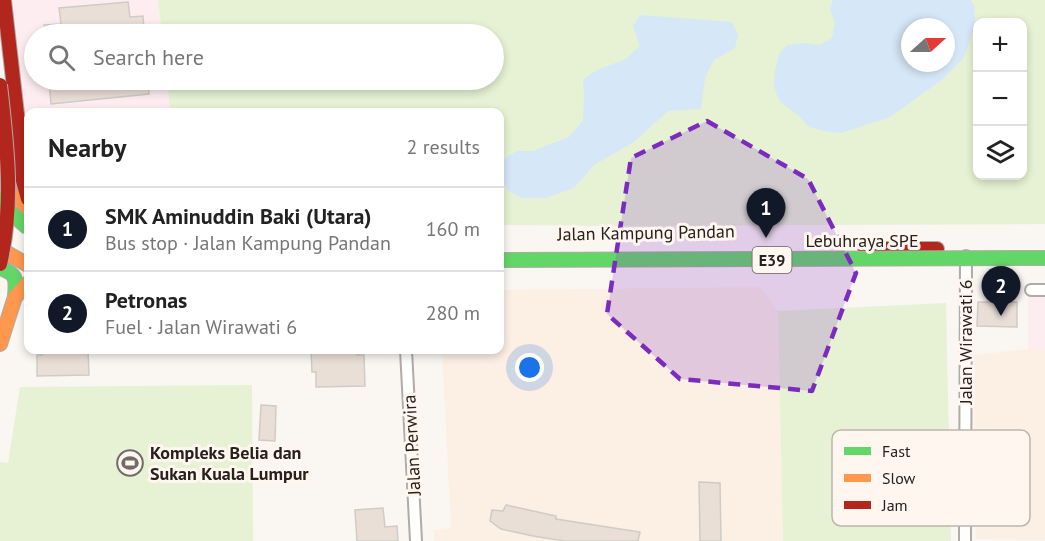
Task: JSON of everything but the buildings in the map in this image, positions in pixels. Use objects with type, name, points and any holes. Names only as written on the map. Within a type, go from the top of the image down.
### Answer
[{"type":"main road","points":[[4,0],[24,184]]},
{"type":"main road","points":[[0,85],[9,182],[9,214],[0,266],[13,273],[16,284],[15,297],[0,344]]},
{"type":"main road","points":[[0,161],[11,194],[24,212]]},
{"type":"main road","points":[[0,200],[24,224]]},
{"type":"main road","points":[[0,209],[24,233]]},
{"type":"main road","points":[[0,249],[24,263]]},
{"type":"main road","name":"Jalan Kampung Pandan","points":[[504,252],[914,249],[1045,253]]},
{"type":"main road","name":"Lebuhraya SPE","points":[[504,260],[1045,258]]},
{"type":"main road","name":"Jalan Kampung Pandan","points":[[504,270],[1045,266]]},
{"type":"main road","name":"Lebuhraya SPE","points":[[504,270],[1021,271]]},
{"type":"main road","points":[[15,297],[24,287]]},
{"type":"street","name":"Jalan Wirawati 6","points":[[965,430],[966,250]]},
{"type":"street","points":[[1031,290],[1045,290]]},
{"type":"street","name":"Jalan Perwira","points":[[406,354],[417,541]]},
{"type":"street","name":"Jalan Wirawati 6","points":[[965,526],[965,541]]},
{"type":"highlighted area","points":[[707,121],[808,179],[856,273],[812,391],[680,379],[607,314],[631,158]]},
{"type":"shaded area","points":[[13,0],[158,0],[161,24],[24,24],[24,90],[168,90],[170,108],[24,108]]},
{"type":"shaded area","points":[[1028,284],[1045,284],[1045,349],[1028,349]]},
{"type":"shaded area","points":[[760,287],[778,311],[783,541],[434,541],[434,530],[451,528],[442,354],[504,354],[504,290]]},
{"type":"shaded area","points":[[1045,349],[1045,540],[976,539],[976,526],[1030,526],[1030,430],[975,430],[974,355]]},
{"type":"green space","points":[[158,0],[1045,0],[1045,224],[504,225],[504,108],[170,108],[168,90],[504,90],[504,24],[161,24]]},
{"type":"green space","points":[[946,303],[949,430],[832,430],[832,526],[951,526],[951,541],[783,541],[778,311]]},
{"type":"green space","name":"Kompleks Belia dan Sukan Kuala Lumpur","points":[[252,385],[253,541],[0,541],[0,462],[8,463],[20,387]]},
{"type":"water","points":[[833,0],[970,0],[974,5],[975,18],[971,38],[963,59],[955,67],[955,18],[901,18],[901,72],[950,72],[890,117],[841,133],[809,127],[798,115],[780,102],[774,88],[779,54],[787,45],[804,43],[819,45],[832,38],[835,23],[830,10]]},
{"type":"water","points":[[640,15],[732,22],[738,35],[735,48],[714,60],[705,78],[701,109],[668,111],[634,142],[594,165],[574,188],[546,198],[522,198],[508,191],[504,184],[505,158],[517,151],[533,151],[569,137],[583,120],[583,79],[597,70],[626,59],[640,46],[633,26]]},
{"type":"traffic: fast","points":[[0,200],[24,224]]},
{"type":"traffic: fast","points":[[504,260],[1045,258]]},
{"type":"traffic: fast","points":[[0,268],[15,278],[15,297]]},
{"type":"traffic: slow","points":[[0,161],[10,191],[24,213]]},
{"type":"traffic: slow","points":[[0,249],[24,263]]},
{"type":"traffic: slow","points":[[0,344],[15,297],[24,287]]},
{"type":"traffic: jam","points":[[4,0],[24,184]]},
{"type":"traffic: jam","points":[[0,85],[8,174],[7,219],[0,264]]},
{"type":"traffic: jam","points":[[865,249],[937,249]]},
{"type":"place","name":"SMK Aminuddin Baki (Utara)","points":[[766,238]]},
{"type":"place","name":"Petronas","points":[[1001,316]]},
{"type":"place","name":"Kompleks Belia dan Sukan Kuala Lumpur","points":[[130,463]]}]
